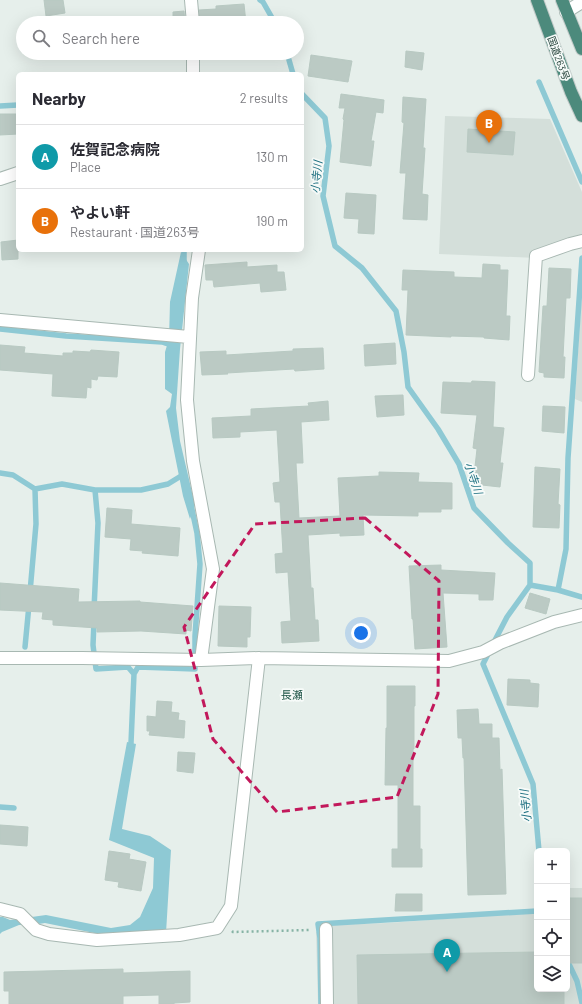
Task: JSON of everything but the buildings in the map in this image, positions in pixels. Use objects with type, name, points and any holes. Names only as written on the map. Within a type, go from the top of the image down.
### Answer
[{"type":"highway","name":"国道263号","points":[[537,0],[571,92],[582,116]]},
{"type":"highway","points":[[562,0],[582,49]]},
{"type":"street","points":[[191,0],[192,16]]},
{"type":"street","points":[[566,12],[582,2]]},
{"type":"street","points":[[193,60],[193,72]]},
{"type":"street","points":[[0,179],[16,174]]},
{"type":"street","points":[[528,375],[536,256],[576,243]]},
{"type":"street","points":[[199,252],[192,298],[186,400],[193,461],[213,569],[201,660]]},
{"type":"street","points":[[0,320],[189,337]]},
{"type":"street","points":[[0,658],[188,660],[258,658],[449,661],[483,652],[500,643],[554,622],[582,615]]},
{"type":"street","points":[[0,909],[20,914],[36,930],[49,934],[97,940],[179,935],[217,928],[231,906],[258,658]]},
{"type":"street","points":[[326,929],[327,1004]]},
{"type":"path","points":[[220,923],[233,932],[312,930]]},
{"type":"highlighted area","points":[[365,518],[439,581],[438,694],[397,797],[277,812],[213,739],[184,627],[255,524]]},
{"type":"shaded area","points":[[445,116],[550,119],[582,192],[582,244],[537,258],[439,254]]},
{"type":"shaded area","points":[[582,291],[582,402],[575,399]]},
{"type":"shaded area","points":[[570,888],[582,888],[582,1004],[318,1004],[316,932],[328,925],[388,923],[534,912],[534,992],[570,992]]},
{"type":"water","points":[[181,252],[189,264],[180,349],[176,408],[180,441],[195,505],[190,519],[183,496],[166,411],[170,407],[172,394],[165,389],[165,352],[169,339],[170,302]]},
{"type":"water","points":[[127,742],[136,744],[122,829],[150,836],[171,850],[166,933],[109,936],[45,923],[19,925],[0,934],[0,917],[10,920],[46,915],[111,928],[130,925],[140,917],[153,888],[154,858],[109,840]]},
{"type":"waterway","name":"小寺川","points":[[260,0],[263,2],[271,16]]},
{"type":"waterway","name":"小寺川","points":[[289,60],[292,72]]},
{"type":"waterway","points":[[539,82],[582,182]]},
{"type":"waterway","name":"小寺川","points":[[304,96],[325,118],[329,146],[323,196],[335,246],[362,268],[396,311],[404,352],[408,387],[438,429],[459,464],[474,508],[530,563],[530,585],[507,617],[493,644]]},
{"type":"waterway","points":[[0,106],[16,105]]},
{"type":"waterway","points":[[184,252],[184,262]]},
{"type":"waterway","points":[[558,590],[566,549],[568,458],[582,258]]},
{"type":"waterway","points":[[0,329],[66,336],[162,342],[174,346]]},
{"type":"waterway","points":[[0,473],[13,475],[35,489],[62,484],[95,490],[141,490],[168,484],[181,476]]},
{"type":"waterway","points":[[30,592],[36,524],[35,489]]},
{"type":"waterway","points":[[94,609],[98,523],[95,490]]},
{"type":"waterway","points":[[130,750],[134,674],[138,667],[195,669],[195,636],[200,564],[197,533],[191,505]]},
{"type":"waterway","points":[[530,585],[558,590],[582,597]]},
{"type":"waterway","points":[[25,647],[29,605]]},
{"type":"waterway","points":[[94,622],[93,645],[96,669],[128,667],[134,674]]},
{"type":"waterway","name":"小寺川","points":[[489,652],[483,664],[533,784],[539,848]]},
{"type":"waterway","points":[[0,807],[14,808]]},
{"type":"waterway","points":[[321,1004],[320,938],[318,924],[534,911]]},
{"type":"waterway","name":"小寺川","points":[[570,966],[577,981],[582,1003]]},
{"type":"place","name":"やよい軒","points":[[489,143]]},
{"type":"place","name":"佐賀記念病院","points":[[447,972]]},
{"type":"district","name":"長瀬","points":[[292,694]]}]
